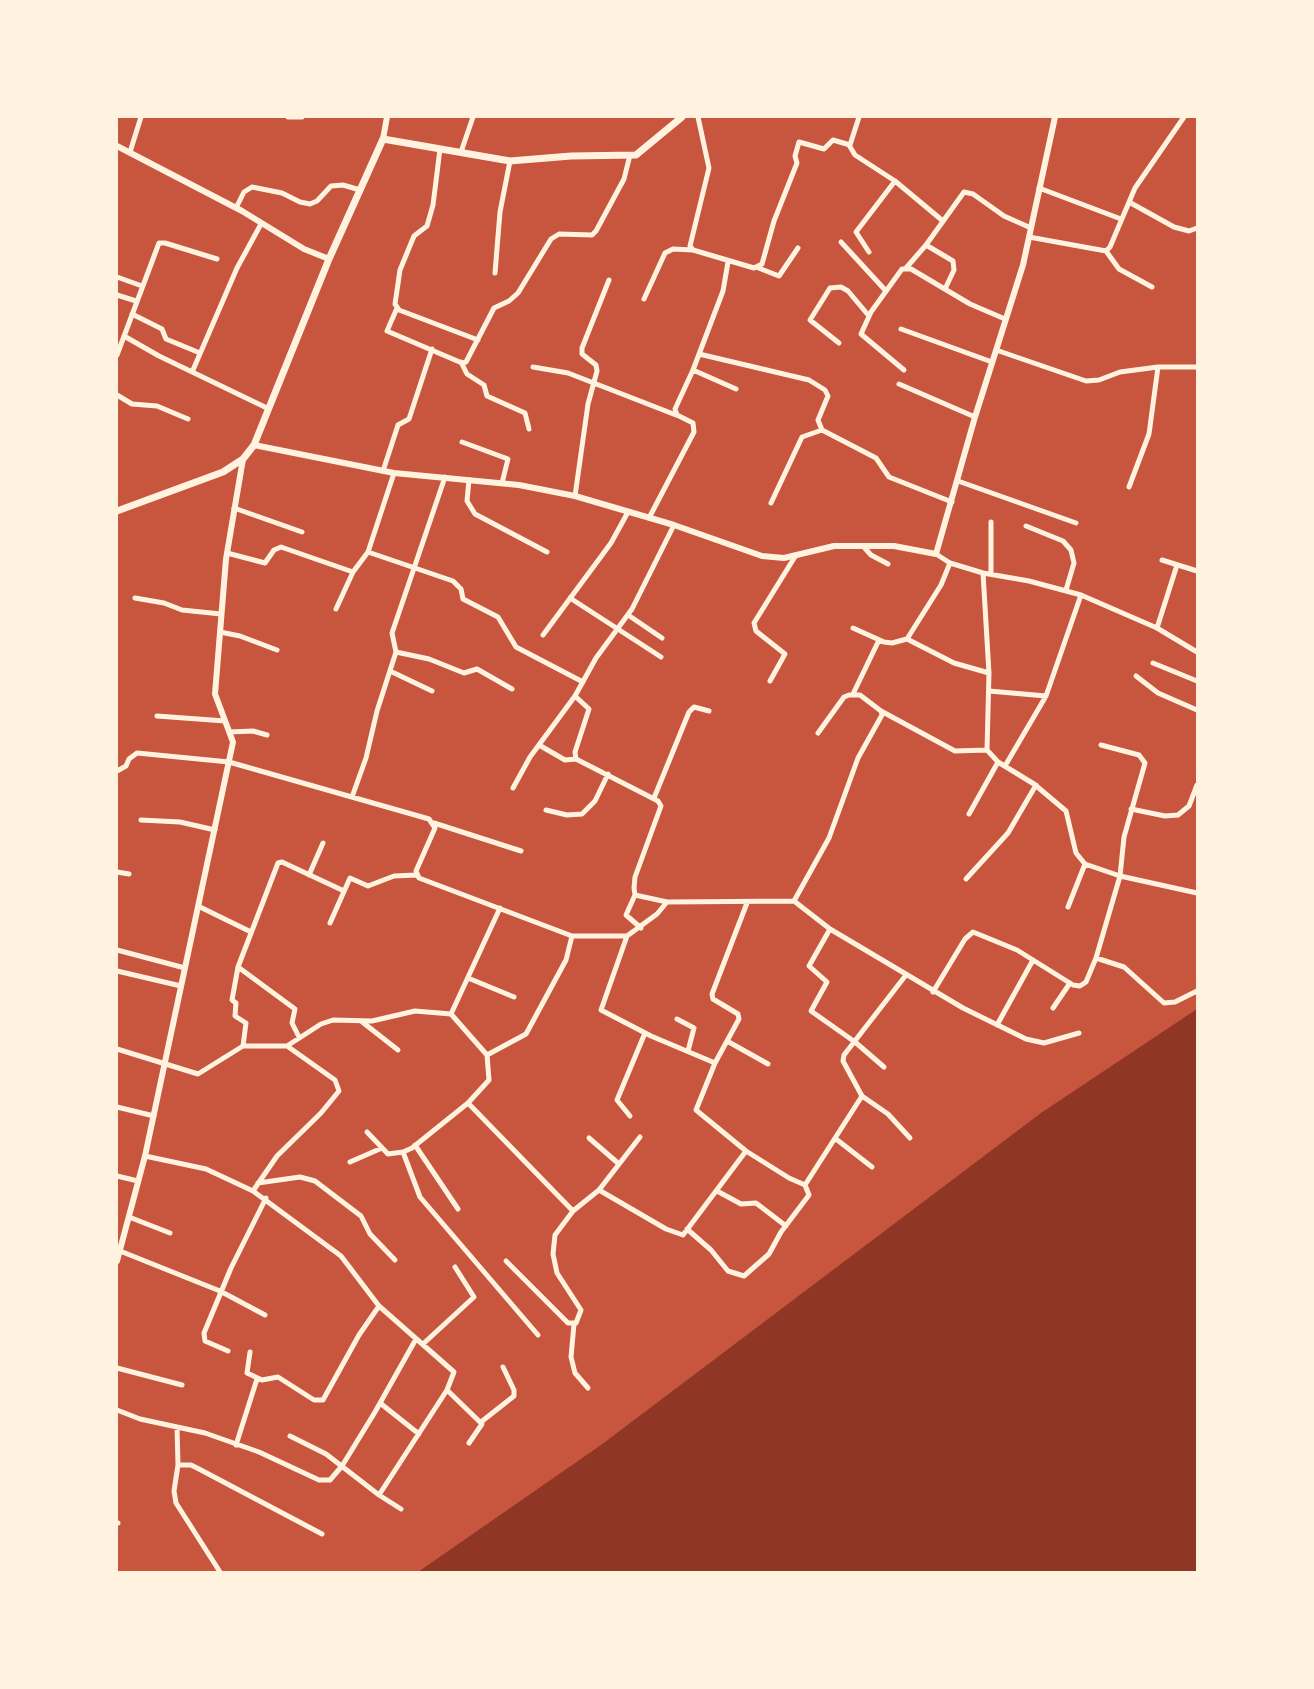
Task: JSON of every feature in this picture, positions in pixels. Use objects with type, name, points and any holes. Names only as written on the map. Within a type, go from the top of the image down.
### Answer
[{"type":"main road","points":[[117,511],[223,472],[243,459],[254,446],[329,259],[383,139],[510,161],[571,156],[636,155],[682,117]]},
{"type":"street","points":[[130,152],[141,117]]},
{"type":"street","points":[[288,117],[302,117]]},
{"type":"street","points":[[383,139],[387,117]]},
{"type":"street","points":[[461,152],[473,117]]},
{"type":"street","points":[[693,250],[690,242],[709,168],[698,117]]},
{"type":"street","points":[[849,145],[852,144],[859,117]]},
{"type":"street","points":[[936,554],[1029,237],[1055,117]]},
{"type":"street","points":[[1106,251],[1110,247],[1128,202],[1152,162],[1184,117]]},
{"type":"street","points":[[756,267],[762,264],[774,220],[797,163],[795,156],[799,142],[824,149],[833,140],[849,145],[855,155],[895,181],[943,221]]},
{"type":"street","points":[[117,146],[236,208],[304,249],[329,259]]},
{"type":"street","points":[[440,148],[433,205],[427,226],[414,236],[400,270],[397,308],[387,331],[461,363],[467,374],[484,385],[487,396],[522,410],[529,429]]},
{"type":"street","points":[[461,363],[470,358],[494,308],[509,301],[518,293],[556,235],[567,233],[592,236],[624,179],[630,155]]},
{"type":"street","points":[[495,273],[500,212],[510,161]]},
{"type":"street","points":[[869,252],[856,232],[895,181]]},
{"type":"street","points":[[236,208],[244,192],[252,187],[282,193],[310,204],[317,201],[328,188],[336,184],[360,190]]},
{"type":"street","points":[[1039,188],[1121,219]]},
{"type":"street","points":[[904,370],[862,337],[861,331],[900,272],[926,245],[962,194],[968,192],[1004,216],[1030,228]]},
{"type":"street","points":[[1128,202],[1174,227],[1182,230],[1196,229]]},
{"type":"street","points":[[193,370],[237,268],[261,224]]},
{"type":"street","points":[[1029,237],[1106,251],[1119,269],[1152,286]]},
{"type":"street","points":[[842,242],[886,291]]},
{"type":"street","points":[[117,355],[159,243],[217,259]]},
{"type":"street","points":[[926,245],[953,261],[954,270],[945,289]]},
{"type":"street","points":[[644,299],[665,253],[673,249],[693,250],[728,262],[756,267],[779,276],[798,248]]},
{"type":"street","points":[[677,415],[675,409],[693,370],[723,291],[728,262]]},
{"type":"street","points":[[906,268],[1005,319]]},
{"type":"street","points":[[117,277],[142,286]]},
{"type":"street","points":[[575,496],[596,365],[585,358],[582,348],[609,280]]},
{"type":"street","points":[[839,343],[810,320],[830,288],[841,287],[848,291],[869,316]]},
{"type":"street","points":[[117,295],[136,301]]},
{"type":"street","points":[[397,308],[478,340]]},
{"type":"street","points":[[132,314],[162,329],[164,338],[200,353]]},
{"type":"street","points":[[901,329],[992,362]]},
{"type":"street","points":[[124,336],[159,356],[193,370],[269,409]]},
{"type":"street","points":[[383,471],[398,424],[409,419],[432,350]]},
{"type":"street","points":[[996,350],[1086,381],[1099,380],[1120,372],[1158,367],[1197,367]]},
{"type":"street","points":[[699,354],[808,380],[825,390],[828,396],[818,420],[822,430],[876,458],[889,477],[952,502]]},
{"type":"street","points":[[533,367],[568,372],[693,423],[694,432],[649,518]]},
{"type":"street","points":[[1129,488],[1149,434],[1158,367]]},
{"type":"street","points":[[693,370],[736,389]]},
{"type":"street","points":[[899,384],[975,417]]},
{"type":"street","points":[[117,395],[132,404],[157,406],[188,419]]},
{"type":"street","points":[[771,503],[802,437],[822,430]]},
{"type":"street","points":[[462,442],[508,459],[502,483]]},
{"type":"street","points":[[254,446],[394,473],[502,483],[575,496],[674,525],[762,556],[784,558],[834,546],[894,546],[936,554],[950,563],[983,573],[1081,595],[1156,628],[1197,652]]},
{"type":"street","points":[[117,1261],[154,1116],[233,742],[215,694],[227,553],[243,459]]},
{"type":"street","points":[[336,609],[353,572],[368,552],[394,473]]},
{"type":"street","points":[[352,797],[366,758],[396,652],[392,633],[412,569],[428,533],[445,477]]},
{"type":"street","points":[[469,480],[467,501],[475,514],[547,552]]},
{"type":"street","points":[[958,481],[1076,523]]},
{"type":"street","points":[[234,508],[302,532]]},
{"type":"street","points":[[543,634],[611,543],[628,512]]},
{"type":"street","points":[[991,574],[992,522]]},
{"type":"street","points":[[513,788],[538,745],[575,696],[596,658],[628,615],[674,525]]},
{"type":"street","points":[[1026,526],[1063,541],[1071,550],[1074,563],[1066,590]]},
{"type":"street","points":[[227,553],[265,563],[274,550],[281,546],[353,572]]},
{"type":"street","points":[[863,546],[871,555],[888,564]]},
{"type":"street","points":[[368,552],[412,569],[453,580],[460,589],[463,599],[498,618],[520,650],[583,682]]},
{"type":"street","points":[[770,681],[785,654],[756,631],[754,623],[796,555]]},
{"type":"street","points":[[1162,560],[1197,572]]},
{"type":"street","points":[[853,628],[892,644],[907,639],[941,585],[950,563]]},
{"type":"street","points":[[1156,628],[1177,565]]},
{"type":"street","points":[[983,573],[989,673],[987,750],[998,762],[1036,785],[1066,811],[1076,853],[1085,864],[1120,876],[1197,893]]},
{"type":"street","points":[[1005,766],[1046,696],[1081,595]]},
{"type":"street","points":[[135,598],[164,603],[182,610],[221,614]]},
{"type":"street","points":[[570,598],[661,657]]},
{"type":"street","points":[[628,615],[662,638]]},
{"type":"street","points":[[220,632],[240,636],[277,650]]},
{"type":"street","points":[[907,639],[954,663],[989,673]]},
{"type":"street","points":[[853,694],[879,640]]},
{"type":"street","points":[[396,652],[429,659],[464,673],[477,669],[512,689]]},
{"type":"street","points":[[1153,663],[1197,681]]},
{"type":"street","points":[[390,671],[432,691]]},
{"type":"street","points":[[1136,676],[1152,690],[1197,710]]},
{"type":"street","points":[[989,691],[1046,696]]},
{"type":"street","points":[[794,901],[829,838],[858,758],[882,715],[881,711],[879,706],[853,694],[844,697],[818,733]]},
{"type":"street","points":[[575,696],[589,709],[574,752],[576,759]]},
{"type":"street","points":[[654,798],[689,712],[694,707],[709,711]]},
{"type":"street","points":[[881,711],[960,753],[987,750]]},
{"type":"street","points":[[157,716],[225,722]]},
{"type":"street","points":[[230,732],[253,731],[267,735]]},
{"type":"street","points":[[538,745],[565,760],[576,759],[608,774],[654,798],[661,806],[635,877],[635,895],[626,915],[641,928]]},
{"type":"street","points":[[933,992],[970,933],[999,941],[1070,983],[1077,986],[1083,984],[1096,958],[1120,876],[1123,844],[1144,767],[1143,759],[1138,755],[1101,745]]},
{"type":"street","points":[[117,771],[126,766],[132,756],[147,753],[229,762],[429,819],[434,823],[521,851]]},
{"type":"street","points":[[969,814],[998,762]]},
{"type":"street","points":[[546,810],[567,815],[582,814],[595,801],[608,774]]},
{"type":"street","points":[[966,879],[1008,833],[1036,785]]},
{"type":"street","points":[[1131,809],[1165,816],[1178,815],[1189,806],[1197,785]]},
{"type":"street","points":[[141,820],[180,822],[215,830]]},
{"type":"street","points":[[417,875],[435,828],[434,823]]},
{"type":"street","points":[[309,875],[323,843]]},
{"type":"street","points":[[243,1046],[246,1023],[235,1016],[236,1003],[232,1000],[238,967],[249,931],[278,863],[282,862],[344,891]]},
{"type":"street","points":[[1068,907],[1085,864]]},
{"type":"street","points":[[117,872],[129,874]]},
{"type":"street","points":[[330,923],[353,877],[368,886],[394,876],[417,875],[572,936],[627,936],[641,928],[667,902]]},
{"type":"street","points":[[635,895],[667,902],[794,901],[830,929],[933,992],[1035,1043],[1044,1043],[1079,1034]]},
{"type":"street","points":[[687,1229],[711,1250],[728,1271],[744,1276],[769,1254],[809,1195],[806,1185],[746,1151],[696,1110],[715,1063],[739,1015],[713,999],[712,994],[747,903]]},
{"type":"street","points":[[198,906],[249,931]]},
{"type":"street","points":[[451,1014],[500,908]]},
{"type":"street","points":[[830,929],[808,966],[827,982],[812,1011],[855,1042],[884,1067]]},
{"type":"street","points":[[487,1055],[526,1034],[567,960],[572,936]]},
{"type":"street","points":[[627,936],[601,1010],[645,1033],[715,1063]]},
{"type":"street","points":[[117,950],[185,968]]},
{"type":"street","points":[[1096,958],[1124,967],[1164,1003],[1175,1002],[1197,991]]},
{"type":"street","points":[[997,1025],[1033,960]]},
{"type":"street","points":[[238,967],[295,1009],[292,1023],[299,1037]]},
{"type":"street","points":[[117,971],[181,986]]},
{"type":"street","points":[[906,975],[844,1055],[843,1065],[862,1096],[888,1114],[910,1138]]},
{"type":"street","points":[[468,978],[514,997]]},
{"type":"street","points":[[1053,1008],[1070,983]]},
{"type":"street","points":[[287,1046],[299,1037],[333,1020],[372,1021],[415,1011],[451,1014],[487,1055],[489,1080],[468,1103],[415,1145],[403,1152],[388,1154],[367,1132]]},
{"type":"street","points":[[676,1019],[694,1028],[688,1052]]},
{"type":"street","points":[[360,1020],[398,1050]]},
{"type":"street","points":[[630,1116],[616,1100],[645,1033]]},
{"type":"street","points":[[727,1041],[768,1064]]},
{"type":"street","points":[[117,1049],[202,1073],[243,1046],[287,1046],[334,1080],[339,1091],[321,1113],[277,1156],[253,1191]]},
{"type":"street","points":[[806,1185],[836,1139],[847,1115],[862,1096]]},
{"type":"street","points":[[468,1103],[504,1143],[573,1211]]},
{"type":"street","points":[[117,1107],[154,1116]]},
{"type":"street","points":[[588,1388],[575,1373],[571,1357],[574,1324],[580,1313],[580,1307],[567,1292],[557,1273],[552,1245],[555,1235],[573,1211],[599,1190],[640,1137]]},
{"type":"street","points":[[589,1138],[619,1164]]},
{"type":"street","points":[[836,1139],[872,1167]]},
{"type":"street","points":[[415,1145],[458,1209]]},
{"type":"street","points":[[350,1162],[382,1148]]},
{"type":"street","points":[[599,1190],[679,1235],[687,1229],[746,1151]]},
{"type":"street","points":[[403,1152],[420,1197],[538,1335]]},
{"type":"street","points":[[145,1155],[206,1169],[266,1198],[341,1256],[379,1306],[454,1372],[447,1390],[379,1495]]},
{"type":"street","points":[[117,1176],[138,1181]]},
{"type":"street","points":[[258,1183],[300,1178],[315,1181],[357,1213],[370,1234],[395,1260]]},
{"type":"street","points":[[717,1191],[741,1204],[756,1203],[786,1226]]},
{"type":"street","points":[[228,1351],[205,1341],[204,1338],[220,1291],[266,1198]]},
{"type":"street","points":[[129,1217],[170,1233]]},
{"type":"street","points":[[120,1251],[220,1291],[265,1315]]},
{"type":"street","points":[[506,1261],[568,1323],[574,1324]]},
{"type":"street","points":[[423,1344],[474,1297],[455,1267]]},
{"type":"street","points":[[250,1352],[245,1370],[257,1379],[268,1381],[276,1377],[314,1400],[323,1400],[359,1335],[379,1306]]},
{"type":"street","points":[[117,1410],[140,1419],[205,1433],[259,1452],[319,1480],[330,1480],[342,1466],[416,1339]]},
{"type":"street","points":[[481,1422],[514,1396],[514,1389],[503,1367]]},
{"type":"street","points":[[117,1368],[182,1385]]},
{"type":"street","points":[[236,1444],[257,1379]]},
{"type":"street","points":[[447,1390],[481,1422],[482,1426],[469,1443]]},
{"type":"street","points":[[380,1403],[419,1434]]},
{"type":"street","points":[[177,1427],[178,1465],[174,1491],[176,1503],[220,1572]]},
{"type":"street","points":[[290,1436],[326,1454],[401,1509]]},
{"type":"street","points":[[178,1465],[190,1465],[199,1469],[322,1534]]},
{"type":"shaded area","points":[[1197,1009],[1197,1572],[418,1572],[601,1445],[1041,1113]]}]
